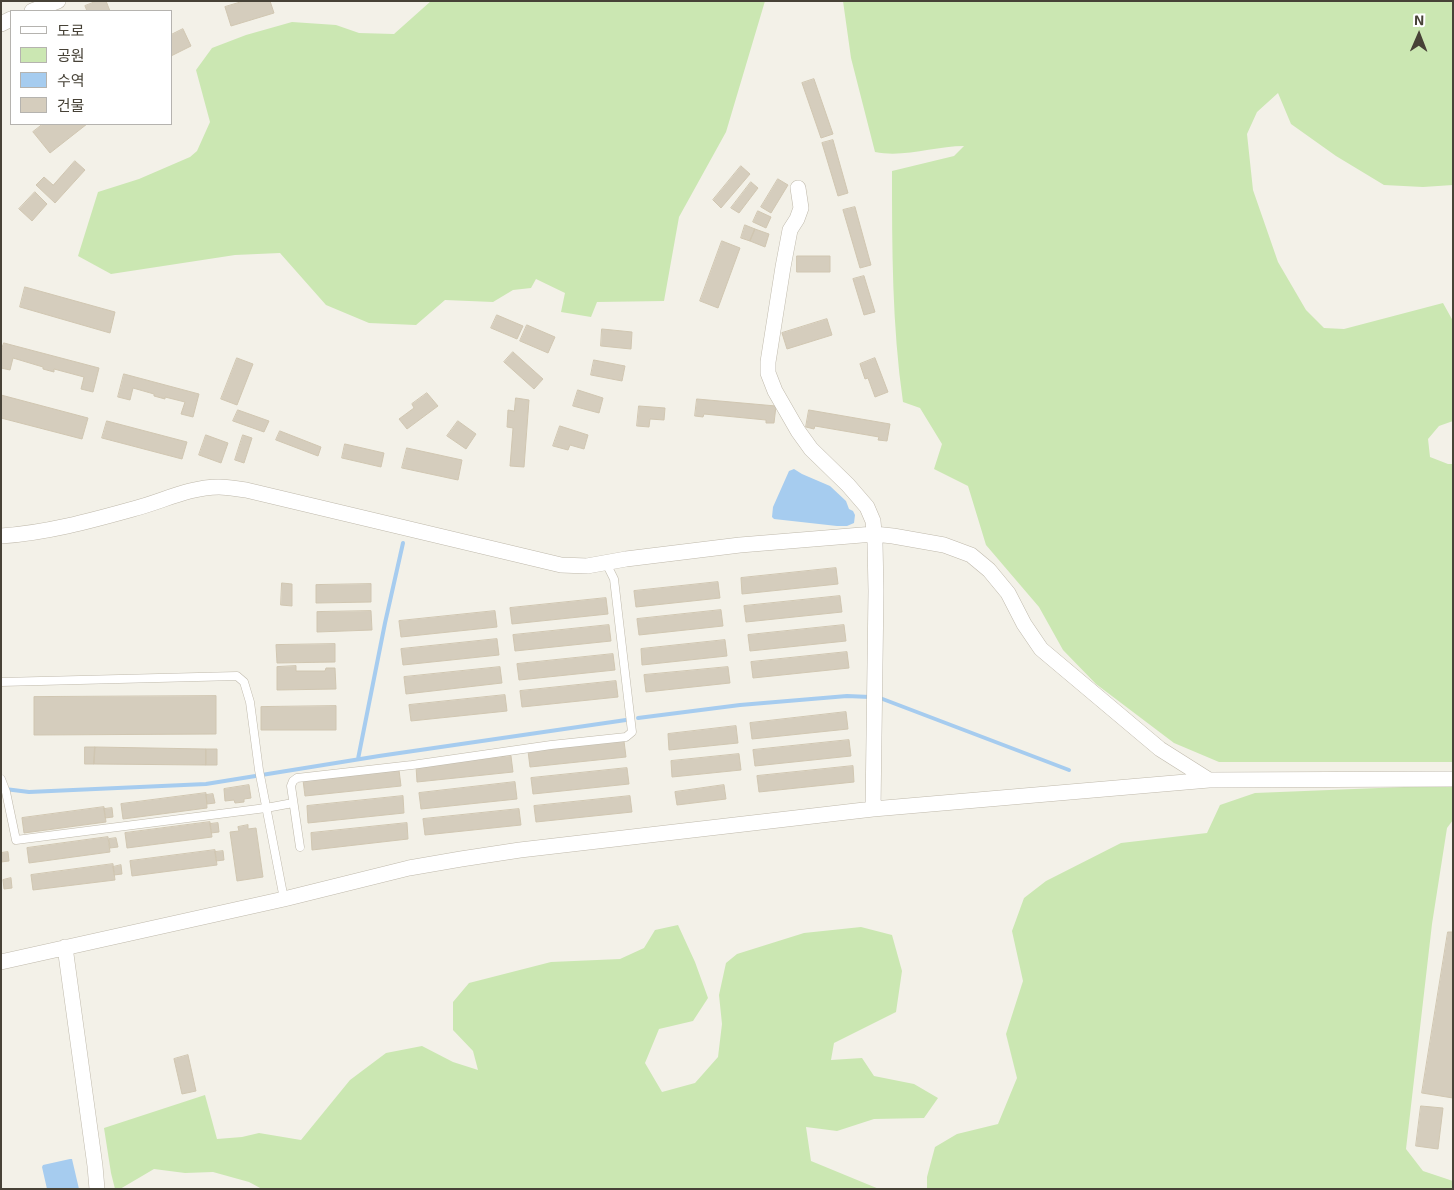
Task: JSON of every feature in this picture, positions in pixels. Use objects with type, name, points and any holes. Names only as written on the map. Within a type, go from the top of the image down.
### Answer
[{"type":"street","points":[[35,10],[58,1]]},
{"type":"street","points":[[798,188],[801,208],[790,230],[768,362],[768,373],[775,391],[798,431],[811,449],[867,506],[873,521],[876,591],[873,809]]},
{"type":"street","points":[[1,536],[74,525],[187,492],[218,487],[246,490],[560,565],[587,566],[626,559],[740,545],[874,534],[944,545],[971,554],[989,570],[1008,593],[1024,624],[1041,649],[1160,749],[1208,780]]},
{"type":"street","points":[[1,962],[284,899],[409,868],[461,859],[615,839],[873,809],[1208,780],[1453,779]]},
{"type":"street","points":[[65,947],[97,1189]]},
{"type":"lane","points":[[300,847],[291,786],[297,778],[626,737],[632,732],[614,579],[606,563]]},
{"type":"lane","points":[[1,682],[237,676],[244,682],[250,702],[261,782],[284,899]]},
{"type":"lane","points":[[2,781],[16,840],[293,803]]},
{"type":"green space","points":[[431,1],[765,1],[726,132],[679,217],[664,301],[597,302],[591,317],[561,312],[565,293],[536,279],[531,288],[513,290],[493,302],[445,300],[416,325],[369,323],[326,305],[280,253],[235,255],[111,274],[78,256],[98,192],[139,179],[190,157],[197,151],[210,122],[196,70],[212,48],[246,35],[292,22],[336,25],[359,33],[394,34]]},
{"type":"green space","points":[[843,1],[1453,1],[1453,185],[1423,187],[1384,185],[1336,156],[1291,124],[1278,93],[1257,112],[1247,134],[1253,190],[1278,262],[1306,310],[1324,328],[1344,329],[1443,303],[1453,321],[1453,421],[1439,426],[1428,439],[1430,457],[1453,464],[1453,762],[1219,762],[1174,743],[1096,684],[1063,650],[1039,607],[986,545],[968,486],[934,469],[942,444],[920,408],[903,402],[895,315],[892,171],[954,156],[964,146],[897,154],[875,152],[851,58]]},
{"type":"green space","points":[[1453,785],[1453,820],[1447,828],[1432,924],[1406,1149],[1423,1171],[1453,1181],[1453,1189],[927,1189],[927,1177],[935,1147],[957,1134],[998,1124],[1017,1078],[1006,1034],[1023,981],[1012,931],[1024,898],[1046,881],[1121,843],[1207,833],[1220,805],[1255,793]]},
{"type":"green space","points":[[678,925],[695,962],[708,998],[693,1021],[659,1029],[645,1063],[662,1092],[695,1083],[718,1057],[722,1024],[719,995],[726,963],[737,954],[804,933],[861,927],[892,935],[902,971],[896,1012],[834,1043],[831,1060],[862,1058],[874,1076],[914,1084],[938,1098],[924,1118],[874,1119],[837,1131],[806,1127],[811,1161],[879,1189],[262,1189],[249,1182],[213,1172],[185,1173],[154,1169],[120,1189],[115,1189],[104,1128],[205,1095],[217,1139],[242,1137],[259,1133],[301,1140],[350,1080],[386,1053],[422,1046],[453,1062],[478,1070],[473,1051],[453,1030],[453,1002],[469,983],[551,962],[620,959],[644,948],[655,930]]},
{"type":"water","points":[[794,469],[830,486],[846,501],[849,509],[853,511],[855,515],[854,523],[847,526],[837,526],[774,519],[772,517],[773,507],[789,471]]},
{"type":"water","points":[[72,1159],[79,1189],[47,1189],[43,1165]]},
{"type":"building","points":[[97,1],[106,1],[110,10],[87,10],[85,6]]},
{"type":"building","points":[[244,1],[270,1],[274,13],[231,26],[225,7]]},
{"type":"building","points":[[183,29],[191,46],[172,56],[172,34]]},
{"type":"building","points":[[814,79],[833,134],[821,138],[802,83]]},
{"type":"building","points":[[42,125],[86,125],[50,153],[33,132]]},
{"type":"building","points":[[833,140],[848,193],[838,196],[822,143]]},
{"type":"building","points":[[75,161],[85,170],[55,203],[36,185],[44,177],[53,185]]},
{"type":"building","points":[[741,166],[750,174],[721,208],[713,200]]},
{"type":"building","points":[[778,179],[788,185],[771,213],[761,207]]},
{"type":"building","points":[[751,182],[758,188],[739,213],[731,208]]},
{"type":"building","points":[[35,192],[47,204],[32,221],[19,209]]},
{"type":"building","points":[[855,207],[871,265],[860,268],[843,210]]},
{"type":"building","points":[[758,211],[771,217],[766,228],[753,222]]},
{"type":"building","points":[[745,225],[755,229],[750,241],[741,238]]},
{"type":"building","points":[[755,229],[769,234],[765,247],[750,241]]},
{"type":"building","points":[[722,241],[740,248],[718,308],[700,301]]},
{"type":"building","points":[[797,256],[830,256],[830,272],[797,272]]},
{"type":"building","points":[[864,276],[875,312],[864,315],[853,279]]},
{"type":"building","points":[[25,287],[115,312],[110,333],[20,307]]},
{"type":"building","points":[[497,315],[523,326],[517,339],[491,328]]},
{"type":"building","points":[[827,319],[832,335],[787,349],[782,333]]},
{"type":"building","points":[[527,325],[555,337],[548,353],[520,341]]},
{"type":"building","points":[[602,329],[632,332],[631,349],[601,346]]},
{"type":"building","points":[[4,343],[99,368],[93,392],[81,389],[84,377],[54,369],[54,372],[13,358],[10,370],[1,368],[1,351]]},
{"type":"building","points":[[513,352],[543,379],[534,389],[504,362]]},
{"type":"building","points":[[237,358],[253,364],[237,405],[221,399]]},
{"type":"building","points":[[875,358],[888,392],[875,397],[868,378],[865,379],[860,364]]},
{"type":"building","points":[[594,360],[625,366],[622,381],[591,375]]},
{"type":"building","points":[[124,374],[199,394],[193,417],[181,414],[185,402],[165,397],[165,399],[133,388],[130,400],[118,397]]},
{"type":"building","points":[[578,390],[603,398],[599,413],[573,406]]},
{"type":"building","points":[[427,393],[438,406],[407,429],[399,419],[414,408],[412,404]]},
{"type":"building","points":[[1,395],[88,418],[82,439],[1,418]]},
{"type":"building","points":[[516,398],[529,400],[524,467],[510,466],[513,428],[507,427],[508,410],[514,411]]},
{"type":"building","points":[[697,399],[776,406],[774,423],[766,423],[766,420],[704,414],[703,417],[695,416]]},
{"type":"building","points":[[639,406],[665,408],[664,420],[650,419],[649,427],[637,426]]},
{"type":"building","points":[[238,410],[269,421],[264,432],[233,421]]},
{"type":"building","points":[[809,410],[890,424],[887,441],[878,440],[879,437],[815,426],[814,429],[806,427]]},
{"type":"building","points":[[107,421],[187,442],[182,459],[102,438]]},
{"type":"building","points":[[458,421],[476,434],[466,449],[447,436]]},
{"type":"building","points":[[560,426],[588,435],[584,449],[570,445],[568,450],[553,446]]},
{"type":"building","points":[[280,431],[321,447],[318,456],[276,440]]},
{"type":"building","points":[[206,435],[228,443],[221,463],[199,455]]},
{"type":"building","points":[[243,435],[252,438],[244,463],[235,460]]},
{"type":"building","points":[[345,444],[384,453],[381,467],[342,458]]},
{"type":"building","points":[[407,448],[462,460],[458,480],[402,468]]},
{"type":"building","points":[[836,568],[838,584],[742,594],[741,578]]},
{"type":"building","points":[[718,582],[720,598],[636,607],[634,591]]},
{"type":"building","points":[[282,583],[292,584],[292,606],[281,605]]},
{"type":"building","points":[[371,584],[371,602],[316,603],[316,585]]},
{"type":"building","points":[[840,596],[842,612],[746,622],[744,606]]},
{"type":"building","points":[[606,598],[608,614],[512,624],[510,608]]},
{"type":"building","points":[[721,610],[723,626],[639,635],[637,619]]},
{"type":"building","points":[[371,611],[372,630],[317,632],[317,612]]},
{"type":"building","points":[[495,611],[497,627],[401,637],[399,621]]},
{"type":"building","points":[[609,625],[611,641],[515,651],[513,635]]},
{"type":"building","points":[[844,625],[846,641],[750,651],[748,635]]},
{"type":"building","points":[[497,639],[499,655],[403,665],[401,649]]},
{"type":"building","points":[[725,640],[727,656],[642,665],[641,649]]},
{"type":"building","points":[[335,644],[335,662],[277,663],[276,645]]},
{"type":"building","points":[[847,652],[849,668],[753,678],[751,662]]},
{"type":"building","points":[[613,654],[615,670],[519,680],[517,664]]},
{"type":"building","points":[[296,666],[296,671],[325,671],[326,668],[335,668],[336,689],[277,690],[277,667]]},
{"type":"building","points":[[500,667],[502,683],[406,694],[404,677]]},
{"type":"building","points":[[728,667],[730,683],[646,692],[644,675]]},
{"type":"building","points":[[616,681],[618,697],[522,707],[520,691]]},
{"type":"building","points":[[505,695],[507,711],[411,721],[409,705]]},
{"type":"building","points":[[216,696],[216,734],[34,735],[34,697]]},
{"type":"building","points":[[336,706],[336,730],[261,730],[261,707]]},
{"type":"building","points":[[846,712],[848,729],[752,739],[750,723]]},
{"type":"building","points":[[736,726],[738,743],[669,750],[668,734]]},
{"type":"building","points":[[849,740],[851,756],[755,766],[753,750]]},
{"type":"building","points":[[624,741],[626,757],[530,767],[528,751]]},
{"type":"building","points":[[85,747],[95,747],[94,764],[85,764]]},
{"type":"building","points":[[95,747],[206,749],[206,765],[94,764]]},
{"type":"building","points":[[206,749],[217,749],[217,765],[206,765]]},
{"type":"building","points":[[739,754],[741,770],[672,777],[671,761]]},
{"type":"building","points":[[511,756],[513,772],[417,782],[416,766]]},
{"type":"building","points":[[853,766],[854,782],[759,792],[757,776]]},
{"type":"building","points":[[627,768],[629,784],[533,794],[531,778]]},
{"type":"building","points":[[399,770],[401,786],[305,796],[303,780]]},
{"type":"building","points":[[515,782],[517,799],[421,809],[419,793]]},
{"type":"building","points":[[249,785],[251,798],[244,799],[244,802],[225,801],[224,789]]},
{"type":"building","points":[[724,785],[726,799],[677,805],[675,792]]},
{"type":"building","points":[[206,793],[207,808],[123,819],[121,804]]},
{"type":"building","points":[[213,794],[215,803],[207,804],[206,795]]},
{"type":"building","points":[[403,796],[404,813],[308,823],[307,806]]},
{"type":"building","points":[[630,796],[632,812],[536,822],[534,806]]},
{"type":"building","points":[[104,807],[106,822],[24,833],[22,818]]},
{"type":"building","points":[[112,808],[113,817],[105,818],[104,809]]},
{"type":"building","points":[[519,809],[521,825],[425,835],[423,819]]},
{"type":"building","points":[[210,822],[212,837],[127,848],[125,833]]},
{"type":"building","points":[[218,823],[219,832],[211,833],[210,824]]},
{"type":"building","points":[[407,823],[408,839],[312,850],[311,833]]},
{"type":"building","points":[[248,825],[248,829],[256,828],[263,877],[237,881],[230,832],[239,831],[238,827]]},
{"type":"building","points":[[108,837],[110,852],[29,863],[27,848]]},
{"type":"building","points":[[116,838],[118,847],[110,848],[109,839]]},
{"type":"building","points":[[215,850],[217,865],[132,876],[130,861]]},
{"type":"building","points":[[223,851],[224,860],[216,861],[215,852]]},
{"type":"building","points":[[8,852],[9,861],[1,862],[1,853]]},
{"type":"building","points":[[113,864],[115,880],[33,890],[31,875]]},
{"type":"building","points":[[121,865],[122,874],[114,875],[113,867]]},
{"type":"building","points":[[11,878],[12,888],[4,889],[3,880]]},
{"type":"building","points":[[1448,932],[1453,932],[1453,1098],[1422,1093]]},
{"type":"building","points":[[188,1055],[196,1091],[182,1094],[174,1059]]},
{"type":"building","points":[[1421,1106],[1443,1108],[1438,1149],[1416,1146]]},
{"type":"waterway","points":[[358,759],[403,543]]},
{"type":"waterway","points":[[638,718],[740,705],[847,696],[870,697]]},
{"type":"waterway","points":[[880,698],[1069,770]]},
{"type":"waterway","points":[[5,789],[29,792],[206,784],[379,756],[626,720]]}]
